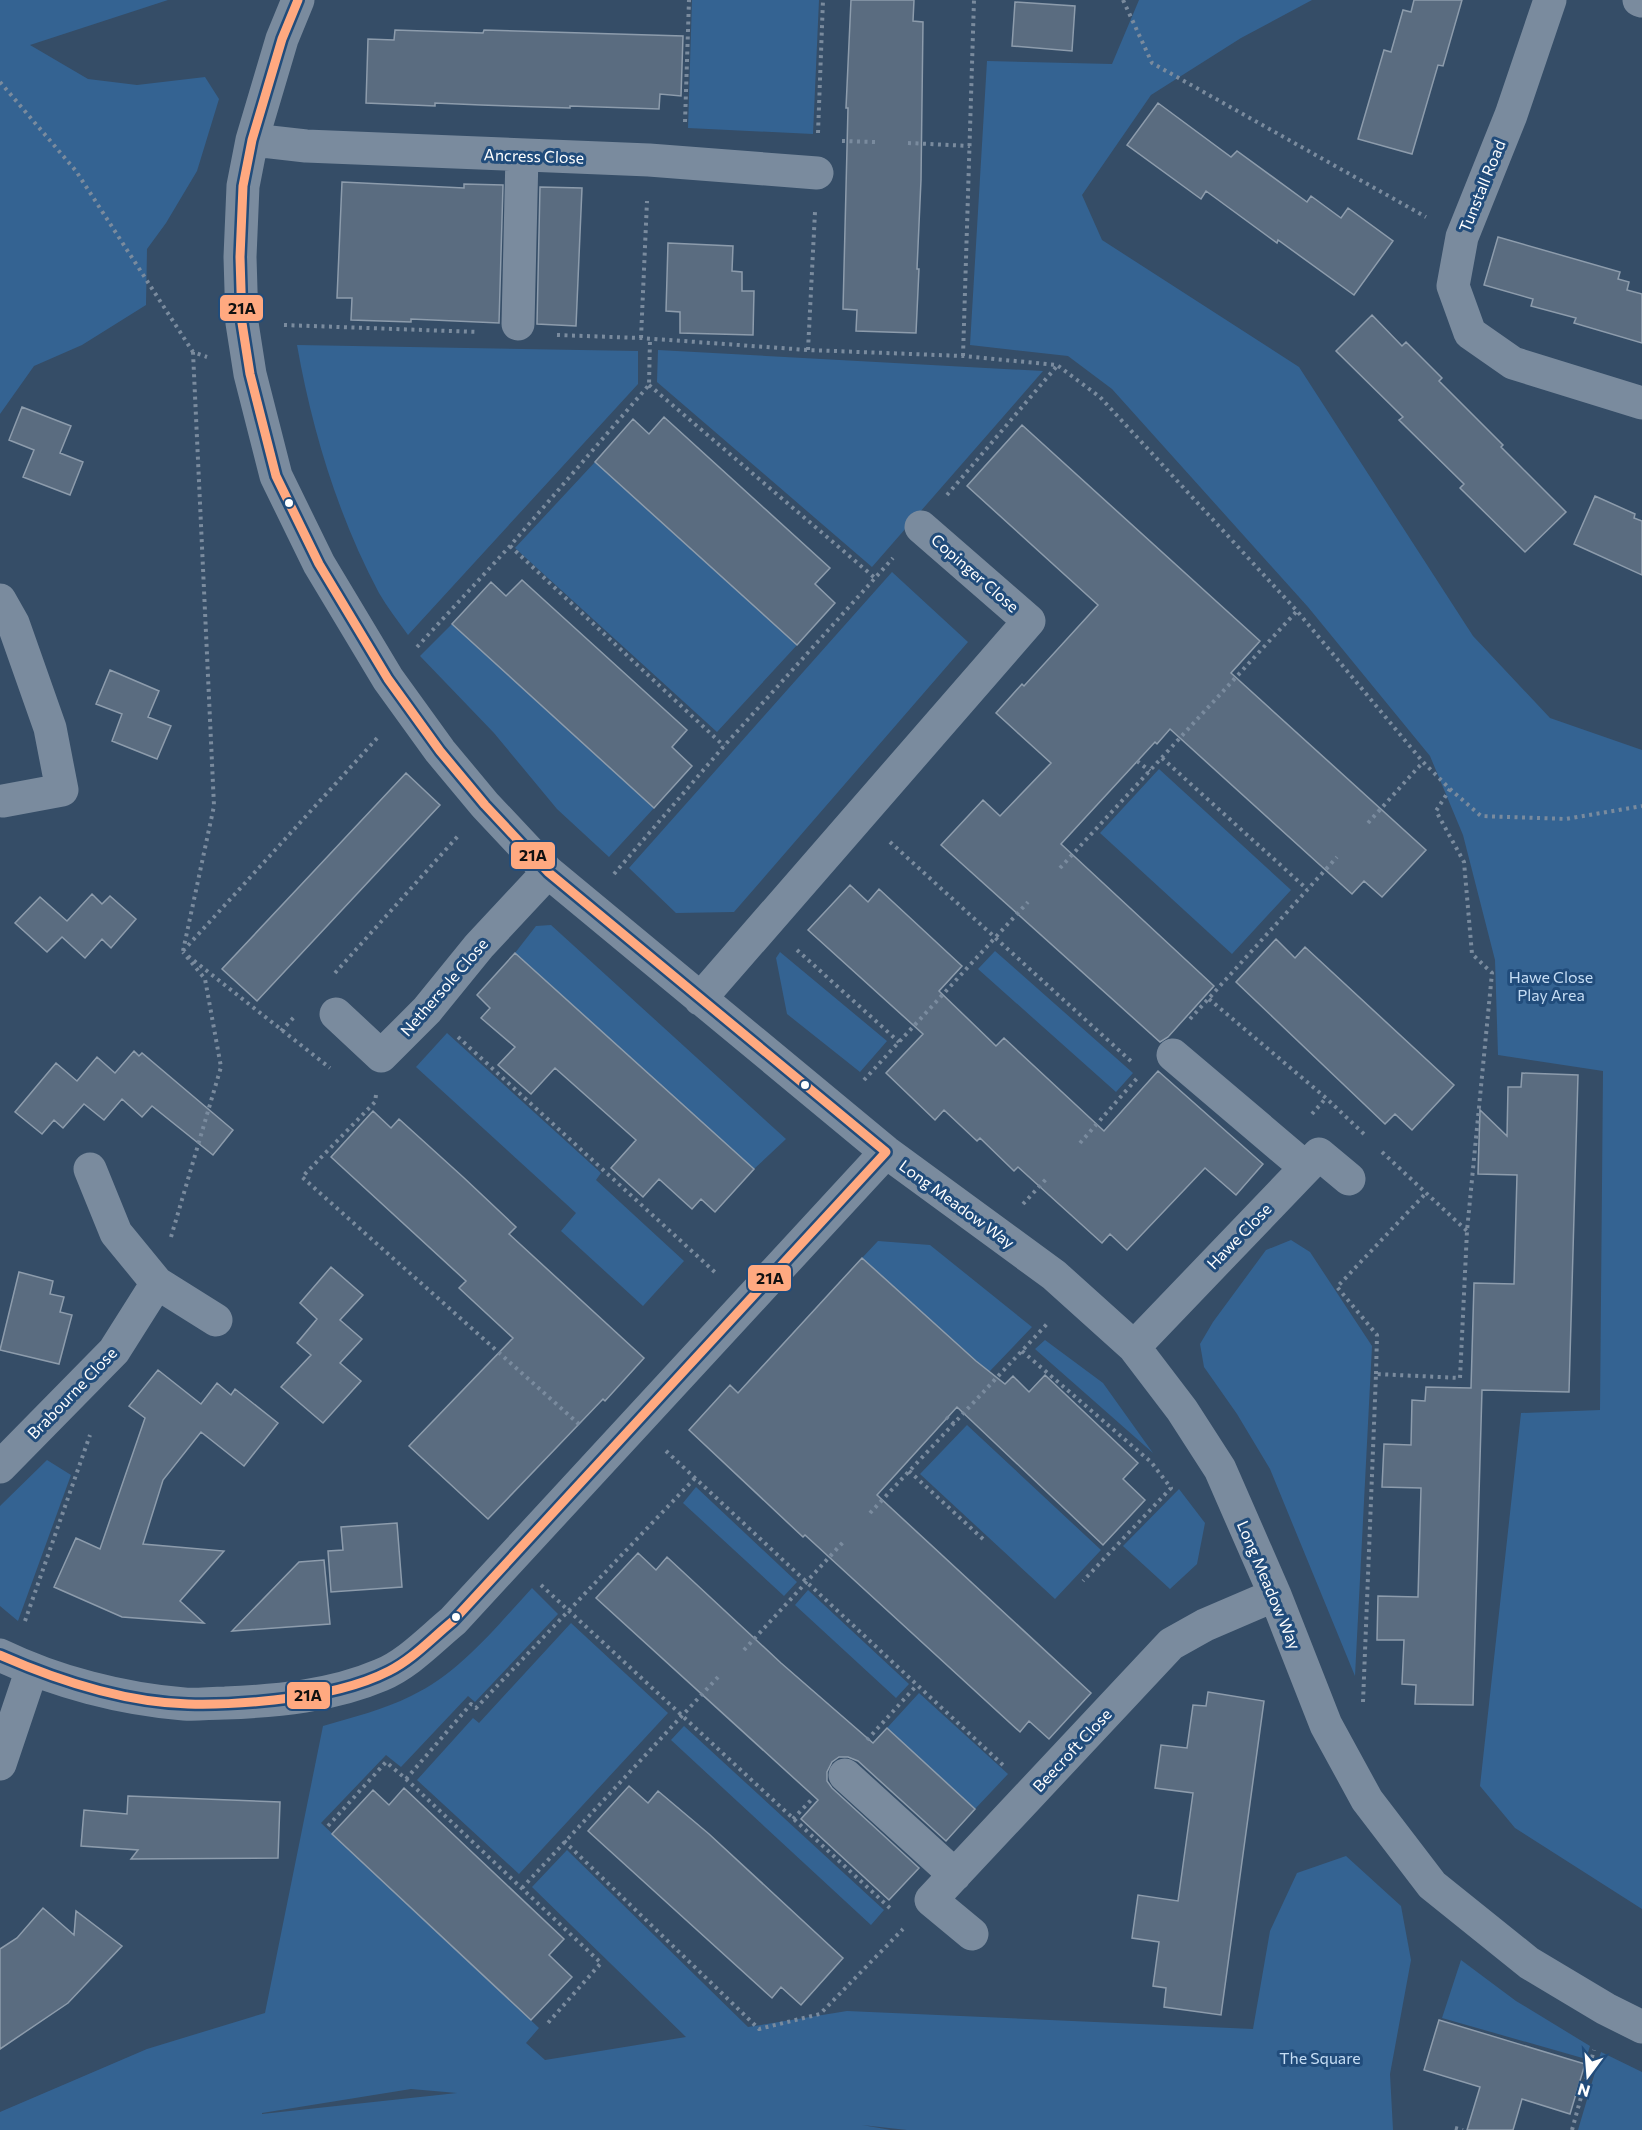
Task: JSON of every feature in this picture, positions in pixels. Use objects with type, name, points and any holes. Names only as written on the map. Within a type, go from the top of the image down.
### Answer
[{"type":"street","name":"Long Meadow Way","points":[[298,0],[282,39],[252,140],[243,186],[240,257],[242,324],[250,374],[276,476],[319,564],[388,679],[440,751],[485,805],[549,872],[886,1152],[1054,1275],[1134,1347],[1182,1410],[1220,1469],[1275,1595],[1326,1725],[1367,1800],[1432,1886],[1529,1963],[1606,2009],[1642,2027]]},
{"type":"street","name":"Tunstall Road","points":[[1550,0],[1511,115],[1462,237],[1453,286],[1470,333],[1513,363],[1642,404]]},
{"type":"street","name":"Ancress Close","points":[[252,140],[306,146],[684,162],[817,173]]},
{"type":"street","points":[[518,330],[522,155]]},
{"type":"street","name":"Copinger Close","points":[[700,999],[1029,621],[930,515]]},
{"type":"street","points":[[0,600],[13,623],[50,728],[62,790],[3,801]]},
{"type":"street","name":"Nethersole Close","points":[[336,1014],[381,1056],[428,1010],[479,946],[549,872]]},
{"type":"street","points":[[1173,1054],[1305,1167],[1319,1154],[1348,1179]]},
{"type":"street","points":[[0,1764],[14,1662],[78,1684],[126,1695],[185,1704],[252,1702],[321,1694],[383,1675],[453,1621],[886,1152]]},
{"type":"street","name":"Hawe Close","points":[[1134,1347],[1305,1167]]},
{"type":"street","points":[[90,1169],[116,1233],[157,1283],[216,1320]]},
{"type":"street","name":"Brabourne Close","points":[[0,1467],[114,1351],[157,1283]]},
{"type":"street","name":"Beecroft Close","points":[[931,1900],[1172,1644],[1205,1625],[1275,1595]]},
{"type":"street","points":[[845,1775],[955,1875]]},
{"type":"street","points":[[931,1900],[972,1934]]},
{"type":"path","points":[[684,162],[689,0]]},
{"type":"path","points":[[808,350],[823,0]]},
{"type":"path","points":[[963,356],[974,0]]},
{"type":"path","points":[[1123,0],[1152,63],[1462,237]]},
{"type":"path","points":[[0,82],[76,171],[193,352],[214,806],[183,951]]},
{"type":"path","points":[[908,143],[970,146]]},
{"type":"path","points":[[641,338],[649,160]]},
{"type":"path","points":[[242,324],[518,330],[808,350],[963,356],[1057,365],[1100,397],[1297,612],[1423,762],[1481,816],[1566,819],[1642,806]]},
{"type":"path","points":[[388,679],[510,546],[649,385],[650,339]]},
{"type":"path","points":[[193,352],[250,374]]},
{"type":"path","points":[[930,515],[1057,365]]},
{"type":"path","points":[[649,385],[875,578]]},
{"type":"path","points":[[510,546],[724,746]]},
{"type":"path","points":[[588,904],[724,746],[896,554]]},
{"type":"path","points":[[1060,868],[1297,612]]},
{"type":"path","points":[[183,951],[407,706]]},
{"type":"path","points":[[1162,758],[1307,889]]},
{"type":"path","points":[[1137,761],[1150,771]]},
{"type":"path","points":[[1368,823],[1423,762]]},
{"type":"path","points":[[1376,1374],[1460,1378],[1467,1232],[1492,973],[1472,954],[1464,862],[1436,811],[1450,789]]},
{"type":"path","points":[[330,979],[485,805]]},
{"type":"path","points":[[860,814],[1134,1064]]},
{"type":"path","points":[[1186,1023],[1337,857]]},
{"type":"path","points":[[836,1110],[1028,902]]},
{"type":"path","points":[[767,922],[898,1042]]},
{"type":"path","points":[[183,951],[337,1074]]},
{"type":"path","points":[[157,1283],[221,1067],[205,979],[183,951]]},
{"type":"path","points":[[1209,999],[1326,1098],[1372,1142]]},
{"type":"path","points":[[428,1010],[747,1302]]},
{"type":"path","points":[[281,1030],[298,1014]]},
{"type":"path","points":[[1080,1143],[1143,1071]]},
{"type":"path","points":[[365,1095],[375,1102],[302,1177],[610,1452]]},
{"type":"path","points":[[1379,1149],[1467,1232]]},
{"type":"path","points":[[1326,1725],[1363,1707],[1376,1374],[1377,1335],[1338,1287],[1426,1192]]},
{"type":"path","points":[[870,1513],[1076,1293]]},
{"type":"path","points":[[1022,1351],[1150,1462],[1171,1488],[1083,1581]]},
{"type":"path","points":[[946,1417],[954,1424]]},
{"type":"path","points":[[636,1423],[1032,1792]]},
{"type":"path","points":[[14,1662],[93,1428]]},
{"type":"path","points":[[909,1471],[984,1540]]},
{"type":"path","points":[[406,1779],[471,1704],[476,1708],[695,1478]]},
{"type":"path","points":[[744,1650],[845,1540]]},
{"type":"path","points":[[512,1558],[907,1925]]},
{"type":"path","points":[[522,1887],[719,1676]]},
{"type":"path","points":[[328,1826],[386,1762],[406,1779],[601,1963],[547,2024]]},
{"type":"path","points":[[564,1841],[759,2029],[820,2014],[931,1900]]},
{"type":"path","points":[[1572,2130],[1606,2009]]},
{"type":"path","points":[[1455,2128],[1463,2130]]},
{"type":"green space","points":[[0,0],[168,0],[30,45],[88,79],[137,85],[205,77],[219,99],[197,171],[166,223],[147,249],[146,305],[82,345],[34,366],[0,414]]},
{"type":"green space","points":[[692,0],[819,0],[813,134],[688,128]]},
{"type":"green space","name":"Hawe Close Play Area","points":[[1139,0],[1312,0],[1241,38],[1151,95],[1082,195],[1102,240],[1299,367],[1473,636],[1550,718],[1642,750],[1642,1909],[1515,1828],[1480,1786],[1521,1413],[1600,1410],[1603,1071],[1498,1055],[1495,960],[1463,835],[1430,756],[1308,607],[1112,389],[1068,356],[970,345],[987,61],[1112,64]]},
{"type":"green space","points":[[297,345],[638,351],[638,384],[408,635],[379,593],[364,564],[339,503],[310,409]]},
{"type":"green space","points":[[658,350],[1043,371],[872,567],[657,382]]},
{"type":"green space","points":[[595,462],[797,645],[717,732],[515,548]]},
{"type":"green space","points":[[892,572],[968,642],[734,912],[676,913],[629,868]]},
{"type":"green space","points":[[452,624],[654,808],[609,857],[557,809],[494,733],[420,656]]},
{"type":"green space","points":[[1159,769],[1291,890],[1232,954],[1100,833]]},
{"type":"green space","points":[[551,925],[786,1139],[754,1169],[515,953],[536,926]]},
{"type":"green space","points":[[995,951],[1133,1073],[1116,1092],[978,969]]},
{"type":"green space","points":[[780,952],[887,1041],[860,1072],[787,1014],[776,958]]},
{"type":"green space","points":[[447,1033],[601,1173],[596,1180],[684,1261],[643,1306],[561,1231],[576,1213],[416,1067]]},
{"type":"green space","points":[[1291,1240],[1310,1252],[1372,1346],[1355,1676],[1270,1469],[1237,1414],[1204,1367],[1200,1344],[1213,1322],[1266,1250]]},
{"type":"green space","points":[[878,1241],[930,1245],[1032,1327],[989,1372],[862,1258]]},
{"type":"green space","points":[[1045,1340],[1103,1383],[1153,1453],[1035,1349]]},
{"type":"green space","points":[[967,1425],[1101,1550],[1055,1599],[920,1474]]},
{"type":"green space","points":[[47,1460],[71,1475],[18,1621],[0,1606],[0,1506]]},
{"type":"green space","points":[[696,1487],[797,1582],[784,1596],[683,1503]]},
{"type":"green space","points":[[1179,1489],[1205,1523],[1197,1564],[1170,1589],[1123,1546]]},
{"type":"green space","name":"The Square","points":[[532,1588],[558,1614],[475,1702],[468,1696],[401,1767],[386,1755],[321,1823],[539,2028],[526,2043],[545,2060],[686,2037],[532,1887],[567,1850],[748,2027],[847,2011],[1253,2029],[1270,1931],[1297,1873],[1346,1856],[1401,1906],[1411,1960],[1390,2074],[1393,2130],[907,2130],[862,2125],[891,2130],[0,2130],[0,2112],[147,2049],[265,2013],[323,1726],[390,1705],[411,1696],[446,1675],[491,1633]],"holes":[[[411,2089],[457,2093],[262,2114]]]},
{"type":"green space","points":[[808,1590],[909,1684],[896,1698],[795,1605]]},
{"type":"green space","points":[[571,1623],[668,1713],[519,1874],[417,1780],[473,1718],[479,1723]]},
{"type":"green space","points":[[919,1693],[1008,1774],[975,1809],[887,1728]]},
{"type":"green space","points":[[684,1726],[884,1910],[871,1925],[671,1740]]},
{"type":"green space","points":[[1461,1960],[1516,2001],[1590,2046],[1586,2059],[1442,2018]]},
{"type":"green space","points":[[1601,2052],[1642,2072],[1642,2130],[1578,2130]]},
{"type":"building","points":[[851,0],[914,0],[913,21],[923,22],[916,333],[856,331],[857,310],[843,309],[848,108],[846,108]]},
{"type":"building","points":[[1414,0],[1462,0],[1443,66],[1438,65],[1412,154],[1358,139],[1384,50],[1391,52],[1403,10],[1411,12]]},
{"type":"building","points":[[1015,2],[1075,6],[1072,51],[1012,46]]},
{"type":"building","points":[[395,30],[483,33],[484,30],[683,36],[681,96],[660,94],[659,109],[366,103],[368,39],[394,40]]},
{"type":"building","points":[[1158,103],[1231,157],[1237,151],[1307,202],[1311,196],[1341,218],[1348,208],[1393,241],[1354,295],[1206,191],[1201,199],[1127,145]]},
{"type":"building","points":[[342,182],[464,188],[464,184],[503,185],[499,323],[411,319],[411,322],[351,320],[352,298],[337,298]]},
{"type":"building","points":[[540,187],[582,188],[576,326],[537,324]]},
{"type":"building","points":[[1498,237],[1620,272],[1618,279],[1629,282],[1627,290],[1642,294],[1642,343],[1574,323],[1576,318],[1531,306],[1533,299],[1484,285]]},
{"type":"building","points":[[668,243],[733,246],[732,271],[742,272],[742,291],[754,291],[753,335],[680,333],[680,312],[666,311]]},
{"type":"building","points":[[1372,315],[1402,346],[1406,342],[1442,378],[1439,381],[1566,512],[1525,552],[1460,488],[1464,484],[1399,420],[1403,417],[1336,351]]},
{"type":"building","points":[[22,407],[71,426],[60,453],[83,462],[70,495],[23,477],[34,450],[9,440]]},
{"type":"building","points":[[664,417],[830,568],[815,584],[835,603],[797,645],[595,462],[633,419],[649,434]]},
{"type":"building","points":[[1022,425],[1260,641],[1231,673],[1426,850],[1382,897],[1364,881],[1352,894],[1170,729],[1157,744],[1155,742],[1061,844],[1214,986],[1168,1037],[1160,1042],[941,845],[983,800],[1000,816],[1051,763],[996,713],[1022,684],[1024,686],[1098,605],[967,486]]},
{"type":"building","points":[[1595,496],[1635,514],[1634,518],[1642,521],[1642,575],[1574,544]]},
{"type":"building","points":[[522,580],[687,730],[672,747],[692,766],[654,808],[452,624],[491,582],[506,596]]},
{"type":"building","points":[[110,670],[159,691],[148,717],[171,726],[157,759],[112,741],[122,714],[96,704]]},
{"type":"building","points":[[406,773],[440,805],[257,1001],[222,969]]},
{"type":"building","points":[[850,885],[868,902],[879,889],[962,966],[939,991],[996,1046],[1004,1038],[1104,1131],[1158,1071],[1263,1164],[1236,1195],[1205,1168],[1127,1250],[1110,1234],[1102,1243],[1018,1167],[1014,1171],[980,1138],[977,1141],[944,1110],[935,1120],[886,1073],[923,1034],[808,930]]},
{"type":"building","points":[[92,894],[102,904],[110,896],[136,919],[111,948],[102,939],[85,958],[62,937],[47,952],[15,923],[40,897],[67,921]]},
{"type":"building","points":[[1276,939],[1295,958],[1305,947],[1454,1085],[1412,1130],[1395,1114],[1385,1124],[1236,982]]},
{"type":"building","points":[[515,953],[754,1169],[715,1212],[701,1199],[692,1209],[659,1179],[643,1197],[611,1168],[636,1140],[555,1068],[531,1094],[498,1065],[515,1047],[481,1018],[490,1008],[477,995]]},
{"type":"building","points":[[134,1051],[139,1056],[142,1053],[233,1130],[213,1155],[152,1106],[142,1117],[122,1099],[104,1120],[84,1104],[63,1128],[54,1120],[42,1134],[15,1112],[56,1063],[77,1081],[97,1057],[115,1073]]},
{"type":"building","points":[[1522,1073],[1578,1075],[1569,1392],[1482,1390],[1473,1705],[1415,1704],[1416,1685],[1402,1684],[1404,1640],[1377,1640],[1378,1596],[1418,1597],[1421,1488],[1382,1487],[1384,1444],[1411,1445],[1412,1400],[1425,1401],[1426,1387],[1471,1388],[1474,1283],[1514,1284],[1517,1175],[1478,1174],[1480,1110],[1507,1136],[1508,1087],[1521,1087]]},
{"type":"building","points":[[373,1111],[391,1128],[399,1119],[463,1177],[516,1227],[509,1234],[644,1358],[605,1401],[603,1399],[488,1519],[409,1446],[513,1338],[459,1288],[466,1281],[331,1157]]},
{"type":"building","points":[[862,1258],[976,1361],[1005,1384],[1013,1376],[1029,1392],[1045,1375],[1138,1463],[1123,1479],[1145,1500],[1103,1545],[957,1407],[877,1495],[1091,1693],[1049,1739],[1029,1721],[1020,1732],[805,1535],[803,1537],[689,1430],[730,1385],[738,1393]]},
{"type":"building","points":[[331,1267],[363,1295],[340,1320],[362,1339],[340,1363],[361,1381],[323,1423],[281,1387],[311,1355],[297,1343],[317,1319],[300,1303]]},
{"type":"building","points":[[19,1272],[53,1281],[50,1294],[64,1297],[60,1312],[72,1315],[59,1364],[0,1350]]},
{"type":"building","points":[[158,1370],[201,1404],[217,1383],[231,1395],[235,1389],[278,1423],[244,1466],[201,1432],[163,1480],[143,1544],[224,1551],[180,1601],[204,1623],[122,1617],[54,1587],[76,1538],[100,1549],[145,1418],[129,1406]]},
{"type":"building","points":[[397,1523],[402,1587],[331,1592],[328,1551],[343,1550],[341,1527]]},
{"type":"building","points":[[638,1553],[656,1570],[667,1557],[781,1663],[873,1743],[887,1728],[975,1809],[946,1841],[858,1761],[848,1757],[839,1757],[832,1762],[827,1772],[827,1781],[832,1788],[919,1868],[889,1900],[801,1819],[818,1800],[596,1598]]},
{"type":"building","points":[[324,1560],[330,1624],[232,1631],[299,1562]]},
{"type":"building","points":[[1208,1692],[1264,1701],[1221,2015],[1164,2007],[1166,1988],[1153,1986],[1159,1942],[1132,1938],[1138,1895],[1178,1901],[1193,1793],[1155,1788],[1161,1745],[1187,1748],[1193,1705],[1206,1706]]},
{"type":"building","points":[[629,1786],[648,1803],[658,1791],[709,1834],[843,1958],[801,2005],[781,1987],[772,1998],[588,1831]]},
{"type":"building","points":[[404,1788],[564,1939],[549,1955],[572,1977],[531,2020],[332,1834],[373,1790],[389,1805]]},
{"type":"building","points":[[128,1796],[280,1802],[278,1858],[131,1859],[138,1850],[81,1846],[84,1810],[127,1814]]},
{"type":"building","points":[[43,1908],[74,1935],[76,1911],[122,1946],[68,2003],[0,2049],[0,1949],[17,1938]]},
{"type":"building","points":[[1439,2020],[1585,2064],[1570,2114],[1522,2099],[1513,2130],[1467,2130],[1480,2087],[1424,2070]]},
{"type":"transit line","name":"21A","points":[[0,1655],[92,1688],[140,1699],[188,1704],[253,1702],[318,1694],[362,1683],[398,1666],[453,1621],[886,1152],[548,872],[485,805],[440,751],[388,679],[319,564],[276,476],[250,374],[242,323],[240,257],[243,186],[252,140],[282,39],[298,0]]}]
